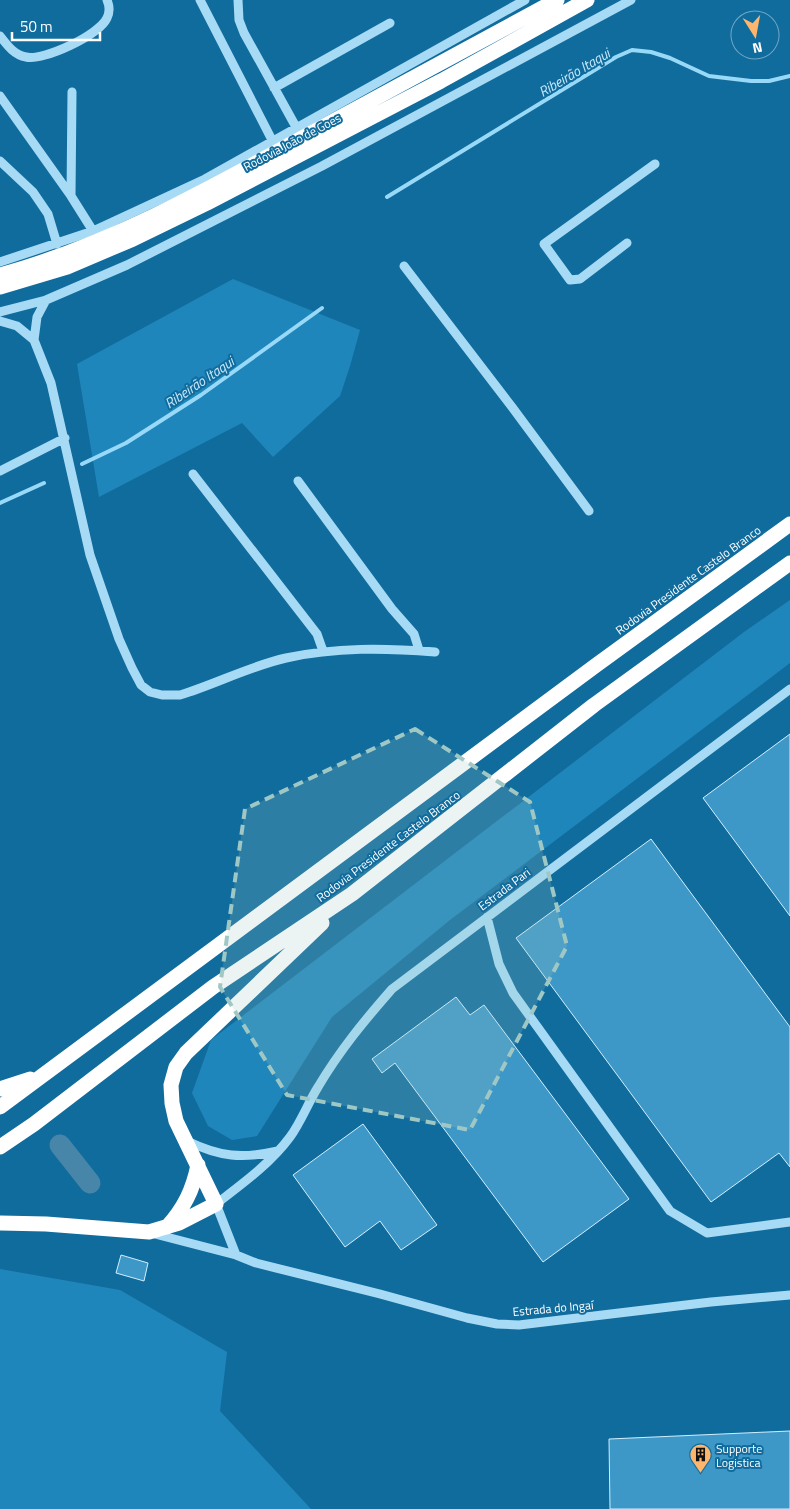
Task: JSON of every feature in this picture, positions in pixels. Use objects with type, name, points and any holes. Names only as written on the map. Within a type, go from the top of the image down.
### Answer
[{"type":"highway","name":"Rodovia João de Goes","points":[[0,275],[68,252],[199,195],[557,0]]},
{"type":"highway","name":"Rodovia João de Goes","points":[[0,287],[67,268],[207,203],[441,81],[587,0]]},
{"type":"highway","name":"Rodovia Presidente Castelo Branco","points":[[0,1107],[595,666],[790,524]]},
{"type":"highway","name":"Rodovia Presidente Castelo Branco","points":[[0,1147],[34,1124],[213,987],[352,894],[594,705],[790,563]]},
{"type":"highway","points":[[0,1223],[149,1232],[166,1228],[216,1204],[176,1121],[171,1086],[176,1067],[186,1053],[352,894]]},
{"type":"highway","points":[[0,1088],[44,1075]]},
{"type":"highway","points":[[166,1228],[180,1213],[189,1197],[198,1166]]},
{"type":"street","points":[[0,36],[10,50],[26,57],[50,54],[96,31],[106,20],[110,10],[107,0]]},
{"type":"street","points":[[200,0],[272,140]]},
{"type":"street","points":[[238,0],[239,20],[244,33],[296,127]]},
{"type":"street","points":[[0,262],[93,231],[205,179],[524,0]]},
{"type":"street","points":[[0,312],[46,300],[127,265],[266,195],[631,0]]},
{"type":"street","points":[[274,88],[390,23]]},
{"type":"street","points":[[71,196],[72,92]]},
{"type":"street","points":[[0,96],[71,196],[93,231]]},
{"type":"street","points":[[0,161],[33,192],[48,214],[57,244]]},
{"type":"street","points":[[627,243],[580,279],[574,280],[570,280],[544,244],[655,164]]},
{"type":"street","points":[[404,266],[589,511]]},
{"type":"street","points":[[34,340],[37,318],[46,300]]},
{"type":"street","points":[[0,321],[17,326],[34,340],[51,383],[90,555],[122,645],[141,685],[150,692],[162,695],[180,695],[284,658],[323,651],[356,648],[435,652]]},
{"type":"street","points":[[0,471],[65,438]]},
{"type":"street","points":[[193,474],[317,634],[323,651]]},
{"type":"street","points":[[298,481],[392,609],[414,634],[419,650]]},
{"type":"street","name":"Estrada Pari","points":[[216,1204],[251,1176],[290,1137],[303,1117],[317,1088],[350,1037],[392,989],[790,689]]},
{"type":"street","points":[[487,917],[499,964],[513,993],[670,1211],[707,1233],[790,1222]]},
{"type":"street","points":[[185,1140],[220,1154],[239,1156],[259,1155],[278,1151]]},
{"type":"street","points":[[216,1204],[236,1255]]},
{"type":"street","name":"Estrada do Ingaí","points":[[149,1232],[236,1255],[256,1263],[466,1318],[497,1324],[519,1325],[711,1302],[790,1295]]},
{"type":"highlighted area","points":[[415,729],[530,802],[567,946],[470,1130],[287,1095],[220,987],[245,809]]},
{"type":"shaded area","points":[[233,279],[360,330],[340,396],[273,457],[242,423],[99,497],[77,364]]},
{"type":"shaded area","points":[[790,600],[790,663],[450,920],[332,1017],[257,1136],[232,1140],[208,1126],[192,1093],[211,1040],[744,632]]},
{"type":"shaded area","points":[[0,1269],[120,1290],[227,1352],[220,1411],[311,1509],[0,1509]]},
{"type":"building","points":[[790,734],[790,916],[703,798]]},
{"type":"building","points":[[651,839],[790,1027],[790,1167],[779,1153],[711,1202],[516,938]]},
{"type":"building","points":[[456,997],[470,1015],[484,1005],[629,1199],[543,1262],[395,1063],[382,1073],[372,1059]]},
{"type":"building","points":[[363,1124],[437,1225],[401,1250],[380,1221],[345,1247],[293,1175]]},
{"type":"building","points":[[121,1255],[148,1263],[144,1281],[116,1273]]},
{"type":"building","name":"Supporte Logistica","points":[[790,1431],[790,1509],[610,1509],[609,1439]]},
{"type":"waterway","name":"Ribeirão Itaqui","points":[[387,197],[616,57],[632,50],[651,52],[670,58],[709,76],[751,81],[769,81],[790,76]]},
{"type":"waterway","name":"Ribeirão Itaqui","points":[[82,464],[126,443],[201,395],[322,308]]},
{"type":"waterway","name":"Ribeirão Itaqui","points":[[0,503],[44,483]]},
{"type":"waterway","points":[[60,1145],[90,1183]]},
{"type":"place","name":"Supporte Logistica","points":[[700,1474]]}]
